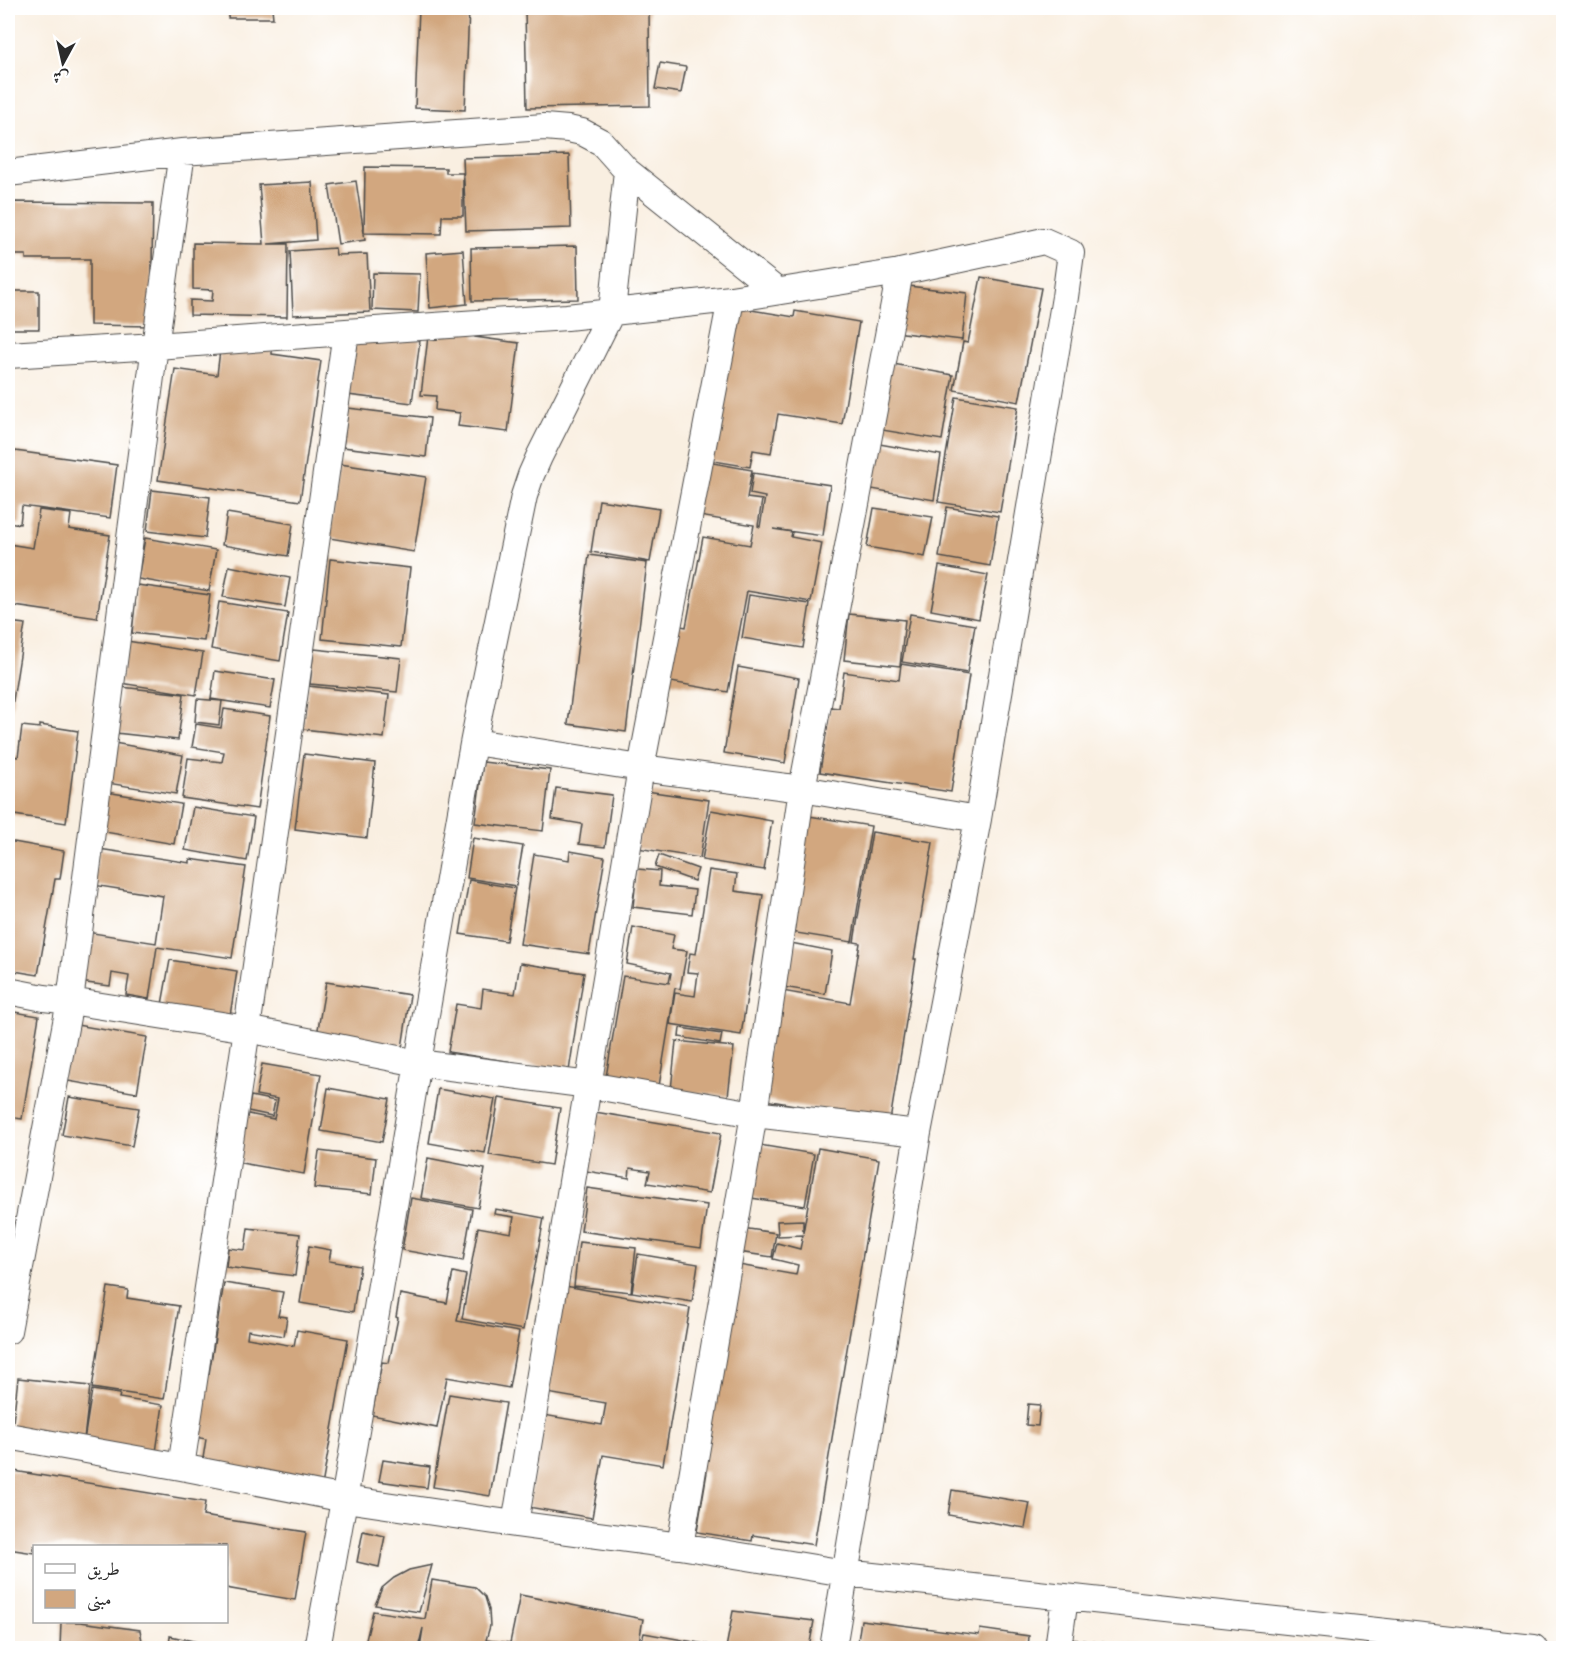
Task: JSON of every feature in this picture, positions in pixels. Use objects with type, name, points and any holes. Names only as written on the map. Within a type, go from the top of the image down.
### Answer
[{"type":"street","points":[[8,173],[182,152],[544,127],[568,129],[582,132],[601,142],[627,171],[777,291]]},
{"type":"street","points":[[8,1331],[70,1001],[182,152]]},
{"type":"street","points":[[317,1648],[345,1499],[474,742],[524,496],[531,475],[612,311],[627,171]]},
{"type":"street","points":[[8,355],[567,317],[731,299],[900,272],[1044,241],[1071,253],[978,819],[918,1133],[833,1648]]},
{"type":"street","points":[[680,1545],[754,1114],[802,789],[900,272]]},
{"type":"street","points":[[515,1524],[641,768],[731,299]]},
{"type":"street","points":[[181,1467],[247,1029],[346,332]]},
{"type":"street","points":[[474,742],[641,768],[802,789],[978,819]]},
{"type":"street","points":[[8,991],[247,1029],[418,1063],[589,1085],[754,1114],[918,1133]]},
{"type":"street","points":[[8,1436],[345,1499],[680,1545],[845,1574],[1065,1598],[1330,1638],[1534,1648]]},
{"type":"street","points":[[1058,1648],[1065,1598]]},
{"type":"building","points":[[228,8],[272,8],[273,18],[228,18]]},
{"type":"building","points":[[419,8],[469,8],[465,110],[415,108]]},
{"type":"building","points":[[525,8],[649,8],[650,106],[527,108]]},
{"type":"building","points":[[660,63],[686,67],[681,93],[655,89]]},
{"type":"building","points":[[569,155],[571,228],[466,231],[463,158]]},
{"type":"building","points":[[365,167],[446,168],[446,173],[463,173],[463,216],[442,216],[441,234],[364,233]]},
{"type":"building","points":[[356,181],[365,240],[338,244],[329,185]]},
{"type":"building","points":[[312,182],[316,240],[268,244],[288,244],[287,317],[190,315],[190,300],[212,301],[213,290],[193,289],[193,243],[264,244],[259,185]]},
{"type":"building","points":[[8,202],[153,203],[151,326],[90,325],[90,259],[26,259],[26,255],[8,255]]},
{"type":"building","points":[[577,246],[578,299],[472,301],[471,248]]},
{"type":"building","points":[[335,248],[336,255],[367,254],[370,312],[293,315],[290,251]]},
{"type":"building","points":[[463,250],[467,304],[430,308],[426,253]]},
{"type":"building","points":[[373,273],[420,274],[418,312],[372,310]]},
{"type":"building","points":[[981,277],[1041,288],[1019,402],[954,390],[963,342],[968,343]]},
{"type":"building","points":[[900,285],[967,293],[962,340],[895,332]]},
{"type":"building","points":[[8,291],[39,291],[39,329],[8,329]]},
{"type":"building","points":[[727,306],[794,317],[795,311],[859,322],[842,424],[778,414],[771,453],[753,450],[750,467],[702,459]]},
{"type":"building","points":[[430,320],[476,325],[475,337],[519,343],[508,432],[458,426],[460,413],[435,410],[436,396],[421,395]]},
{"type":"building","points":[[355,332],[420,340],[412,403],[348,395]]},
{"type":"building","points":[[221,342],[272,349],[272,354],[321,361],[300,501],[158,480],[175,369],[217,375]]},
{"type":"building","points":[[888,363],[953,375],[942,440],[876,429]]},
{"type":"building","points":[[956,397],[1018,407],[1000,512],[938,502]]},
{"type":"building","points":[[348,408],[430,418],[426,457],[343,447]]},
{"type":"building","points":[[874,443],[941,455],[934,500],[866,488]]},
{"type":"building","points":[[8,450],[117,465],[110,518],[22,506],[20,524],[8,522]]},
{"type":"building","points":[[702,461],[752,470],[747,498],[762,500],[758,526],[760,527],[765,497],[750,494],[753,473],[830,485],[823,536],[773,529],[792,532],[791,537],[822,543],[811,602],[747,591],[728,692],[665,681],[675,625],[686,627],[703,537],[750,545],[754,525],[693,515]]},
{"type":"building","points":[[340,464],[426,477],[414,552],[329,538]]},
{"type":"building","points":[[152,490],[210,497],[205,538],[147,531]]},
{"type":"building","points":[[599,500],[659,509],[650,562],[591,552]]},
{"type":"building","points":[[947,507],[998,516],[990,566],[939,557]]},
{"type":"building","points":[[874,508],[933,517],[925,557],[867,547]]},
{"type":"building","points":[[39,510],[71,514],[69,529],[110,535],[97,618],[8,605],[8,544],[33,548]]},
{"type":"building","points":[[227,513],[293,524],[288,556],[222,545]]},
{"type":"building","points":[[145,538],[216,550],[209,591],[138,579]]},
{"type":"building","points":[[589,555],[647,563],[626,732],[568,724]]},
{"type":"building","points":[[330,559],[410,568],[401,647],[322,639]]},
{"type":"building","points":[[229,566],[290,578],[285,607],[223,597]]},
{"type":"building","points":[[939,566],[988,575],[979,619],[931,610]]},
{"type":"building","points":[[137,585],[210,595],[204,641],[132,633]]},
{"type":"building","points":[[749,595],[810,604],[803,648],[742,638]]},
{"type":"building","points":[[219,602],[288,613],[280,661],[211,649]]},
{"type":"building","points":[[849,614],[905,620],[900,666],[844,660]]},
{"type":"building","points":[[910,614],[975,625],[967,673],[902,662]]},
{"type":"building","points":[[8,622],[25,624],[11,713],[8,712]]},
{"type":"building","points":[[127,641],[203,653],[196,695],[120,683]]},
{"type":"building","points":[[314,649],[401,658],[397,692],[310,684]]},
{"type":"building","points":[[901,664],[969,675],[951,792],[820,772],[830,707],[839,708],[844,672],[899,680]]},
{"type":"building","points":[[738,667],[799,678],[785,763],[724,753]]},
{"type":"building","points":[[215,671],[275,680],[270,708],[211,699]]},
{"type":"building","points":[[308,686],[389,695],[384,738],[303,729]]},
{"type":"building","points":[[121,687],[184,694],[178,740],[116,733]]},
{"type":"building","points":[[197,699],[222,701],[219,725],[195,722]]},
{"type":"building","points":[[224,709],[270,716],[257,809],[182,798],[188,758],[222,762],[224,752],[192,747],[196,724],[221,728]]},
{"type":"building","points":[[40,725],[78,731],[66,823],[8,814],[8,755],[18,757],[22,726],[40,728]]},
{"type":"building","points":[[114,743],[183,755],[176,794],[107,783]]},
{"type":"building","points":[[304,754],[375,763],[367,838],[295,829]]},
{"type":"building","points":[[483,762],[550,770],[543,831],[475,823]]},
{"type":"building","points":[[556,788],[612,795],[605,847],[579,844],[582,824],[552,819]]},
{"type":"building","points":[[646,791],[709,800],[700,858],[637,848]]},
{"type":"building","points":[[106,792],[181,804],[174,844],[99,831]]},
{"type":"building","points":[[193,807],[254,817],[247,861],[185,850]]},
{"type":"building","points":[[711,810],[772,821],[764,870],[702,860]]},
{"type":"building","points":[[809,816],[871,826],[852,942],[790,932]]},
{"type":"building","points":[[872,832],[933,842],[890,1121],[759,1099],[777,990],[850,1003],[860,943],[854,942]]},
{"type":"building","points":[[473,838],[523,846],[516,886],[467,878]]},
{"type":"building","points":[[8,841],[64,851],[60,879],[55,879],[38,975],[8,970]]},
{"type":"building","points":[[99,849],[190,863],[190,859],[246,867],[232,958],[157,947],[149,999],[126,995],[129,976],[112,973],[110,986],[79,982],[87,932],[156,943],[163,896],[93,885]]},
{"type":"building","points":[[570,851],[605,857],[589,954],[520,944],[534,854],[569,860]]},
{"type":"building","points":[[659,855],[698,869],[694,881],[655,867]]},
{"type":"building","points":[[637,869],[660,871],[659,886],[695,890],[692,914],[633,907]]},
{"type":"building","points":[[709,870],[737,874],[735,891],[763,895],[741,1035],[670,1024],[675,993],[695,996],[698,973],[687,972],[690,953],[696,954]]},
{"type":"building","points":[[469,880],[515,888],[506,941],[460,934]]},
{"type":"building","points":[[633,927],[674,935],[671,949],[687,951],[680,989],[675,988],[659,1086],[606,1077],[623,976],[669,983],[671,973],[627,964]]},
{"type":"building","points":[[791,943],[832,951],[825,994],[783,987]]},
{"type":"building","points":[[170,960],[237,971],[229,1022],[161,1010]]},
{"type":"building","points":[[520,963],[584,973],[569,1071],[448,1052],[456,1004],[481,1008],[483,989],[515,994]]},
{"type":"building","points":[[326,982],[410,995],[402,1048],[317,1035]]},
{"type":"building","points":[[8,1011],[39,1016],[22,1119],[8,1117]]},
{"type":"building","points":[[71,1024],[147,1037],[137,1093],[62,1080]]},
{"type":"building","points":[[680,1028],[722,1034],[720,1044],[679,1037]]},
{"type":"building","points":[[676,1041],[734,1047],[728,1096],[671,1090]]},
{"type":"building","points":[[262,1064],[321,1074],[304,1174],[235,1162],[243,1113],[274,1119],[278,1099],[256,1095]]},
{"type":"building","points":[[328,1088],[390,1099],[382,1142],[321,1131]]},
{"type":"building","points":[[438,1089],[495,1099],[485,1153],[429,1143]]},
{"type":"building","points":[[251,1096],[275,1101],[272,1116],[248,1111]]},
{"type":"building","points":[[69,1097],[139,1108],[132,1146],[62,1135]]},
{"type":"building","points":[[499,1098],[560,1108],[551,1165],[489,1155]]},
{"type":"building","points":[[595,1112],[721,1133],[710,1193],[647,1183],[650,1171],[630,1168],[629,1178],[586,1171]]},
{"type":"building","points":[[754,1144],[814,1154],[805,1206],[745,1197]]},
{"type":"building","points":[[818,1148],[879,1159],[814,1545],[753,1535],[752,1541],[697,1532],[707,1472],[692,1470],[739,1265],[796,1275],[798,1265],[773,1259],[777,1243],[800,1249],[803,1235],[778,1236],[777,1221],[803,1220],[803,1233]]},
{"type":"building","points":[[319,1151],[376,1158],[372,1194],[314,1188]]},
{"type":"building","points":[[428,1158],[485,1169],[478,1208],[421,1198]]},
{"type":"building","points":[[587,1188],[707,1205],[701,1248],[581,1231]]},
{"type":"building","points":[[411,1198],[472,1209],[463,1261],[402,1250]]},
{"type":"building","points":[[495,1209],[544,1218],[523,1330],[462,1319],[478,1227],[511,1233],[514,1217],[494,1214]]},
{"type":"building","points":[[248,1228],[300,1234],[295,1276],[226,1267],[228,1248],[245,1250]]},
{"type":"building","points":[[742,1228],[776,1233],[772,1257],[738,1252]]},
{"type":"building","points":[[579,1242],[636,1248],[631,1292],[574,1286]]},
{"type":"building","points":[[309,1246],[331,1250],[329,1261],[360,1266],[353,1312],[300,1303]]},
{"type":"building","points":[[638,1254],[698,1264],[692,1302],[632,1292]]},
{"type":"building","points":[[453,1272],[466,1275],[457,1321],[519,1332],[509,1388],[447,1377],[437,1428],[372,1415],[382,1362],[389,1363],[398,1318],[396,1317],[400,1294],[447,1303]]},
{"type":"building","points":[[224,1283],[283,1292],[278,1316],[287,1317],[284,1336],[248,1330],[247,1338],[294,1346],[297,1330],[348,1339],[322,1486],[202,1465],[206,1439],[195,1437],[206,1373],[209,1374]]},
{"type":"building","points":[[565,1286],[690,1308],[663,1465],[603,1455],[592,1518],[528,1507],[544,1415],[602,1425],[606,1403],[547,1393]]},
{"type":"building","points":[[108,1287],[128,1290],[127,1298],[179,1306],[164,1399],[92,1388]]},
{"type":"building","points":[[18,1378],[90,1386],[84,1439],[12,1431]]},
{"type":"building","points":[[92,1390],[120,1394],[119,1398],[163,1405],[156,1452],[84,1441]]},
{"type":"building","points":[[449,1394],[506,1403],[490,1496],[433,1487]]},
{"type":"building","points":[[1028,1404],[1040,1405],[1038,1426],[1026,1425]]},
{"type":"building","points":[[383,1460],[430,1467],[427,1488],[379,1481]]},
{"type":"building","points":[[8,1470],[205,1502],[203,1516],[306,1532],[295,1600],[228,1588],[228,1545],[33,1545],[33,1553],[8,1549]]},
{"type":"building","points":[[952,1490],[1030,1503],[1025,1528],[948,1515]]},
{"type":"building","points":[[363,1531],[385,1536],[379,1567],[357,1562]]},
{"type":"building","points":[[432,1565],[419,1612],[375,1605],[382,1588],[394,1578],[409,1570]]},
{"type":"building","points":[[432,1580],[475,1587],[485,1597],[490,1626],[486,1640],[510,1643],[520,1595],[643,1619],[638,1648],[420,1648],[423,1628],[418,1648],[364,1648],[373,1611],[425,1619]]},
{"type":"building","points":[[733,1611],[814,1621],[809,1648],[726,1648]]},
{"type":"building","points":[[861,1620],[979,1635],[980,1629],[1029,1636],[1028,1648],[857,1648]]},
{"type":"building","points":[[61,1623],[88,1623],[140,1630],[142,1641],[169,1645],[170,1636],[225,1648],[60,1648]]},
{"type":"building","points":[[644,1633],[716,1646],[715,1648],[640,1648]]},
{"type":"building","points":[[1071,1639],[1143,1647],[1143,1648],[1070,1648]]}]
